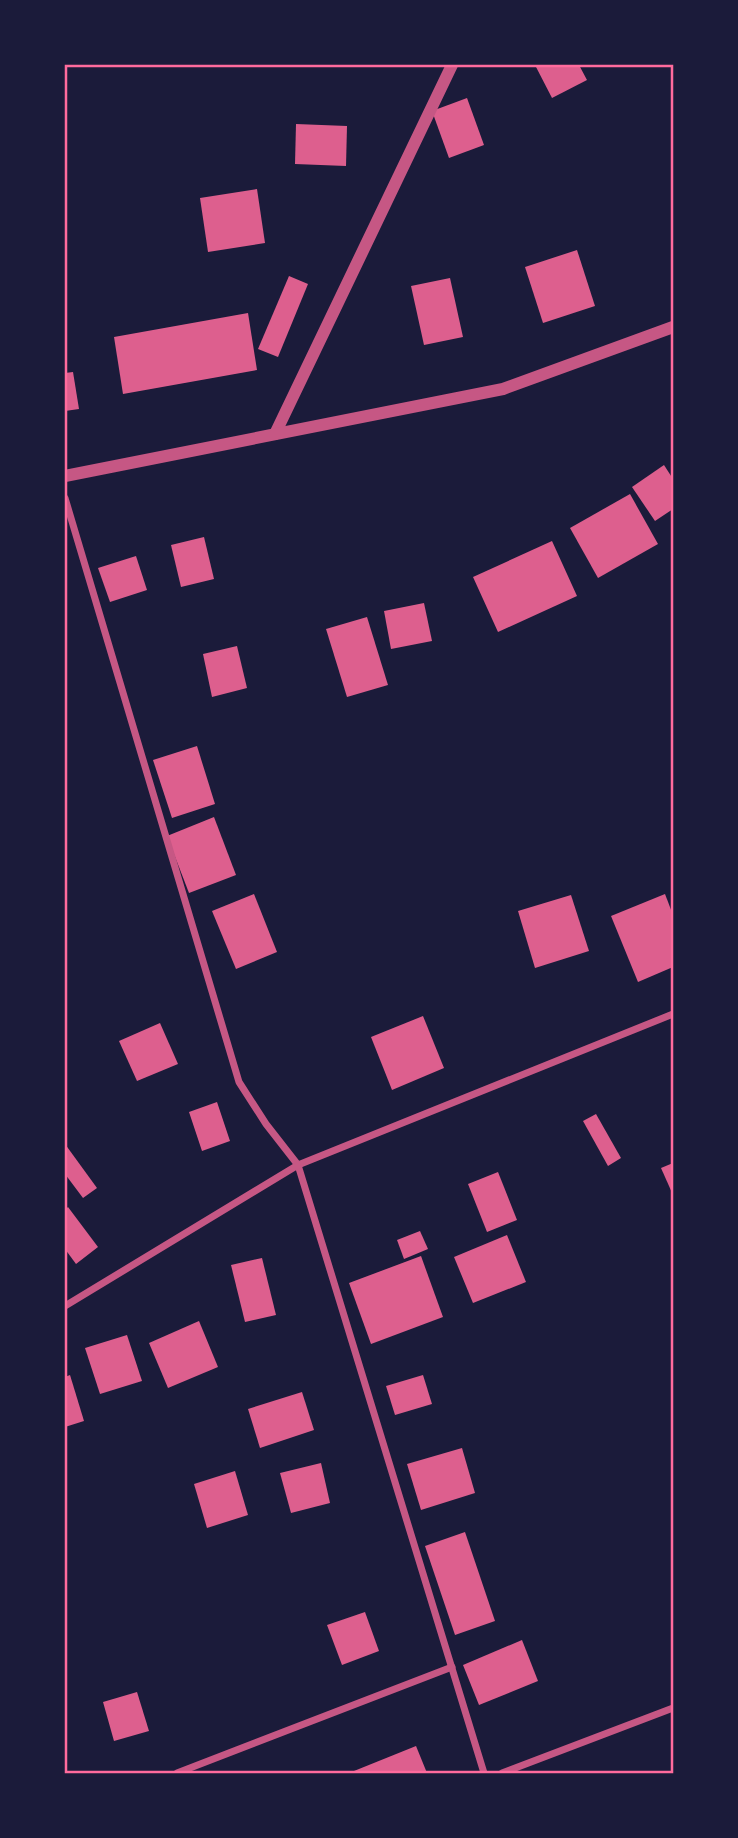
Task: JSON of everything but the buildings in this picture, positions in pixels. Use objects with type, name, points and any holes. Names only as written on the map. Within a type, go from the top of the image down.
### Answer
[{"type":"street","points":[[275,434],[452,65]]},
{"type":"street","points":[[65,476],[503,389],[673,327]]},
{"type":"street","points":[[65,498],[239,1082],[265,1124],[298,1165],[484,1773]]},
{"type":"street","points":[[65,1306],[298,1165],[673,1014]]},
{"type":"street","points":[[177,1773],[453,1667]]},
{"type":"street","points":[[502,1773],[673,1708]]}]
